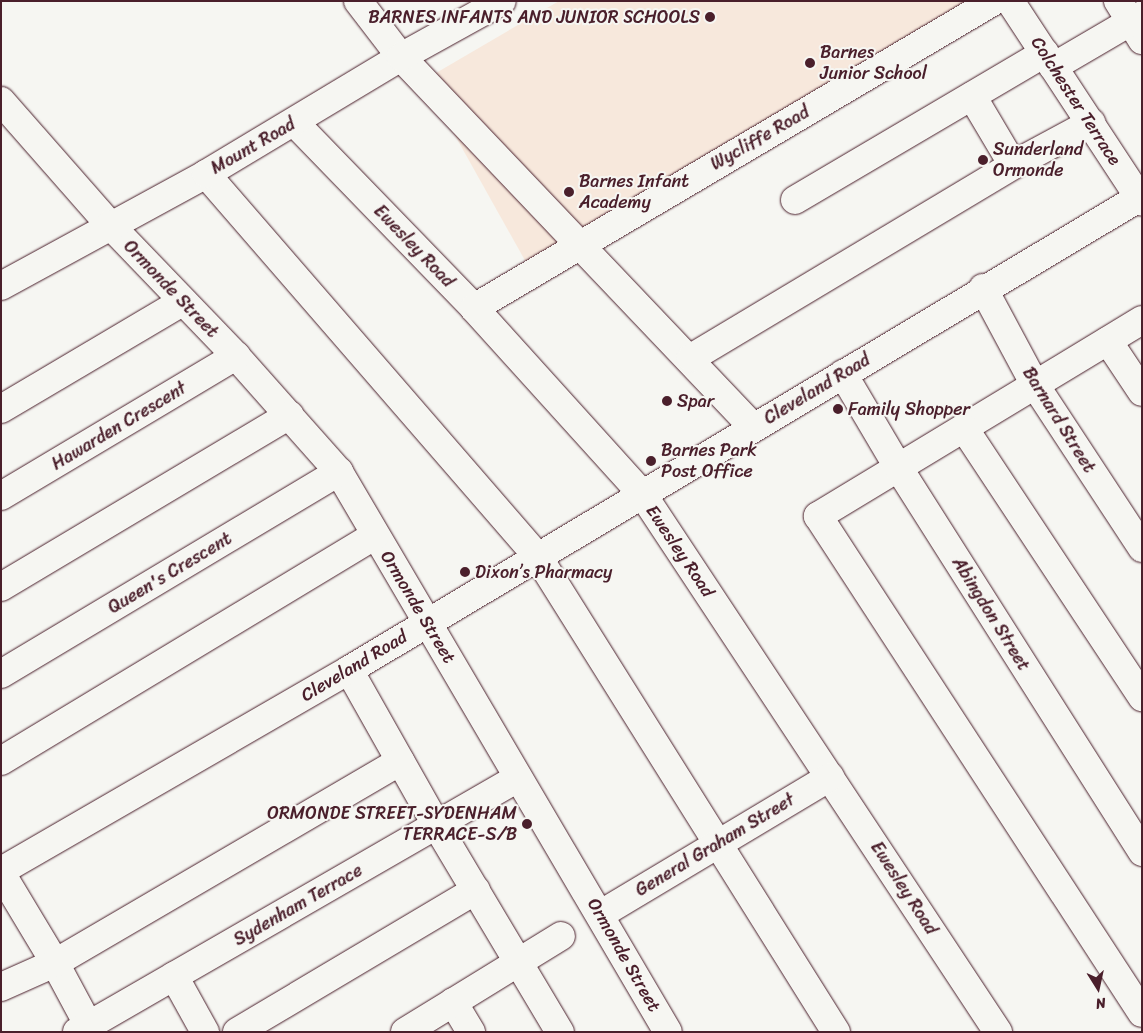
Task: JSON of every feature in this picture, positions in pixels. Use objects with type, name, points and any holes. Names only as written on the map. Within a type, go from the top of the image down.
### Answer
[{"type":"street","points":[[358,1],[401,57],[578,244],[690,358],[753,427]]},
{"type":"street","name":"Mount Road","points":[[1,286],[206,174],[295,123],[401,57],[502,1]]},
{"type":"street","name":"Wycliffe Road","points":[[474,308],[578,244],[994,1]]},
{"type":"street","name":"Colchester Terrace","points":[[1010,1],[1141,198]]},
{"type":"street","points":[[795,200],[972,96],[1133,20]]},
{"type":"street","points":[[972,96],[1013,165]]},
{"type":"street","name":"Ormonde Street","points":[[1,101],[110,225],[236,356],[339,472],[518,778],[601,914],[668,1032]]},
{"type":"street","name":"Ewesley Road","points":[[295,123],[474,308],[643,495],[998,1032]]},
{"type":"street","points":[[690,358],[1013,165],[1091,123]]},
{"type":"street","points":[[206,174],[538,557],[716,844],[836,1032]]},
{"type":"street","name":"Cleveland Road","points":[[1,872],[349,670],[643,495],[983,288],[1141,198]]},
{"type":"street","name":"Barnard Street","points":[[983,288],[1035,385],[1142,548]]},
{"type":"street","points":[[1,409],[182,302]]},
{"type":"street","points":[[1142,320],[818,516],[1142,1013]]},
{"type":"street","points":[[1108,341],[1142,392]]},
{"type":"street","name":"Hawarden Crescent","points":[[1,496],[236,356]]},
{"type":"street","name":"Abingdon Street","points":[[843,374],[898,467],[1142,852]]},
{"type":"street","points":[[1,587],[290,415]]},
{"type":"street","points":[[964,428],[1142,697]]},
{"type":"street","name":"Queen's Crescent","points":[[1,674],[339,472]]},
{"type":"street","points":[[1,761],[375,535]]},
{"type":"street","points":[[349,670],[437,826],[560,1032]]},
{"type":"street","points":[[1,987],[55,963],[400,761]]},
{"type":"street","name":"General Graham Street","points":[[601,914],[830,777]]},
{"type":"street","name":"Sydenham Terrace","points":[[85,1030],[174,976],[518,778]]},
{"type":"street","points":[[1,872],[55,963],[85,1030]]},
{"type":"street","points":[[237,1032],[476,890]]},
{"type":"street","points":[[405,1032],[561,936]]},
{"type":"street","points":[[174,976],[205,1032]]},
{"type":"street","points":[[453,1002],[470,1032]]},
{"type":"shaded area","name":"Barnes Infant Academy","points":[[559,1],[973,1],[527,264],[424,80]]},
{"type":"place","name":"BARNES INFANTS AND JUNIOR SCHOOLS","points":[[710,17]]},
{"type":"place","name":"Barnes Junior School","points":[[810,63]]},
{"type":"place","name":"Sunderland Ormonde","points":[[983,160]]},
{"type":"place","name":"Barnes Infant Academy","points":[[569,192]]},
{"type":"place","name":"Spar","points":[[667,401]]},
{"type":"place","name":"Family Shopper","points":[[838,409]]},
{"type":"place","name":"Barnes Park Post Office","points":[[651,461]]},
{"type":"place","name":"Dixon’s Pharmacy","points":[[465,572]]},
{"type":"place","name":"ORMONDE STREET-SYDENHAM TERRACE-S/B","points":[[527,824]]}]
